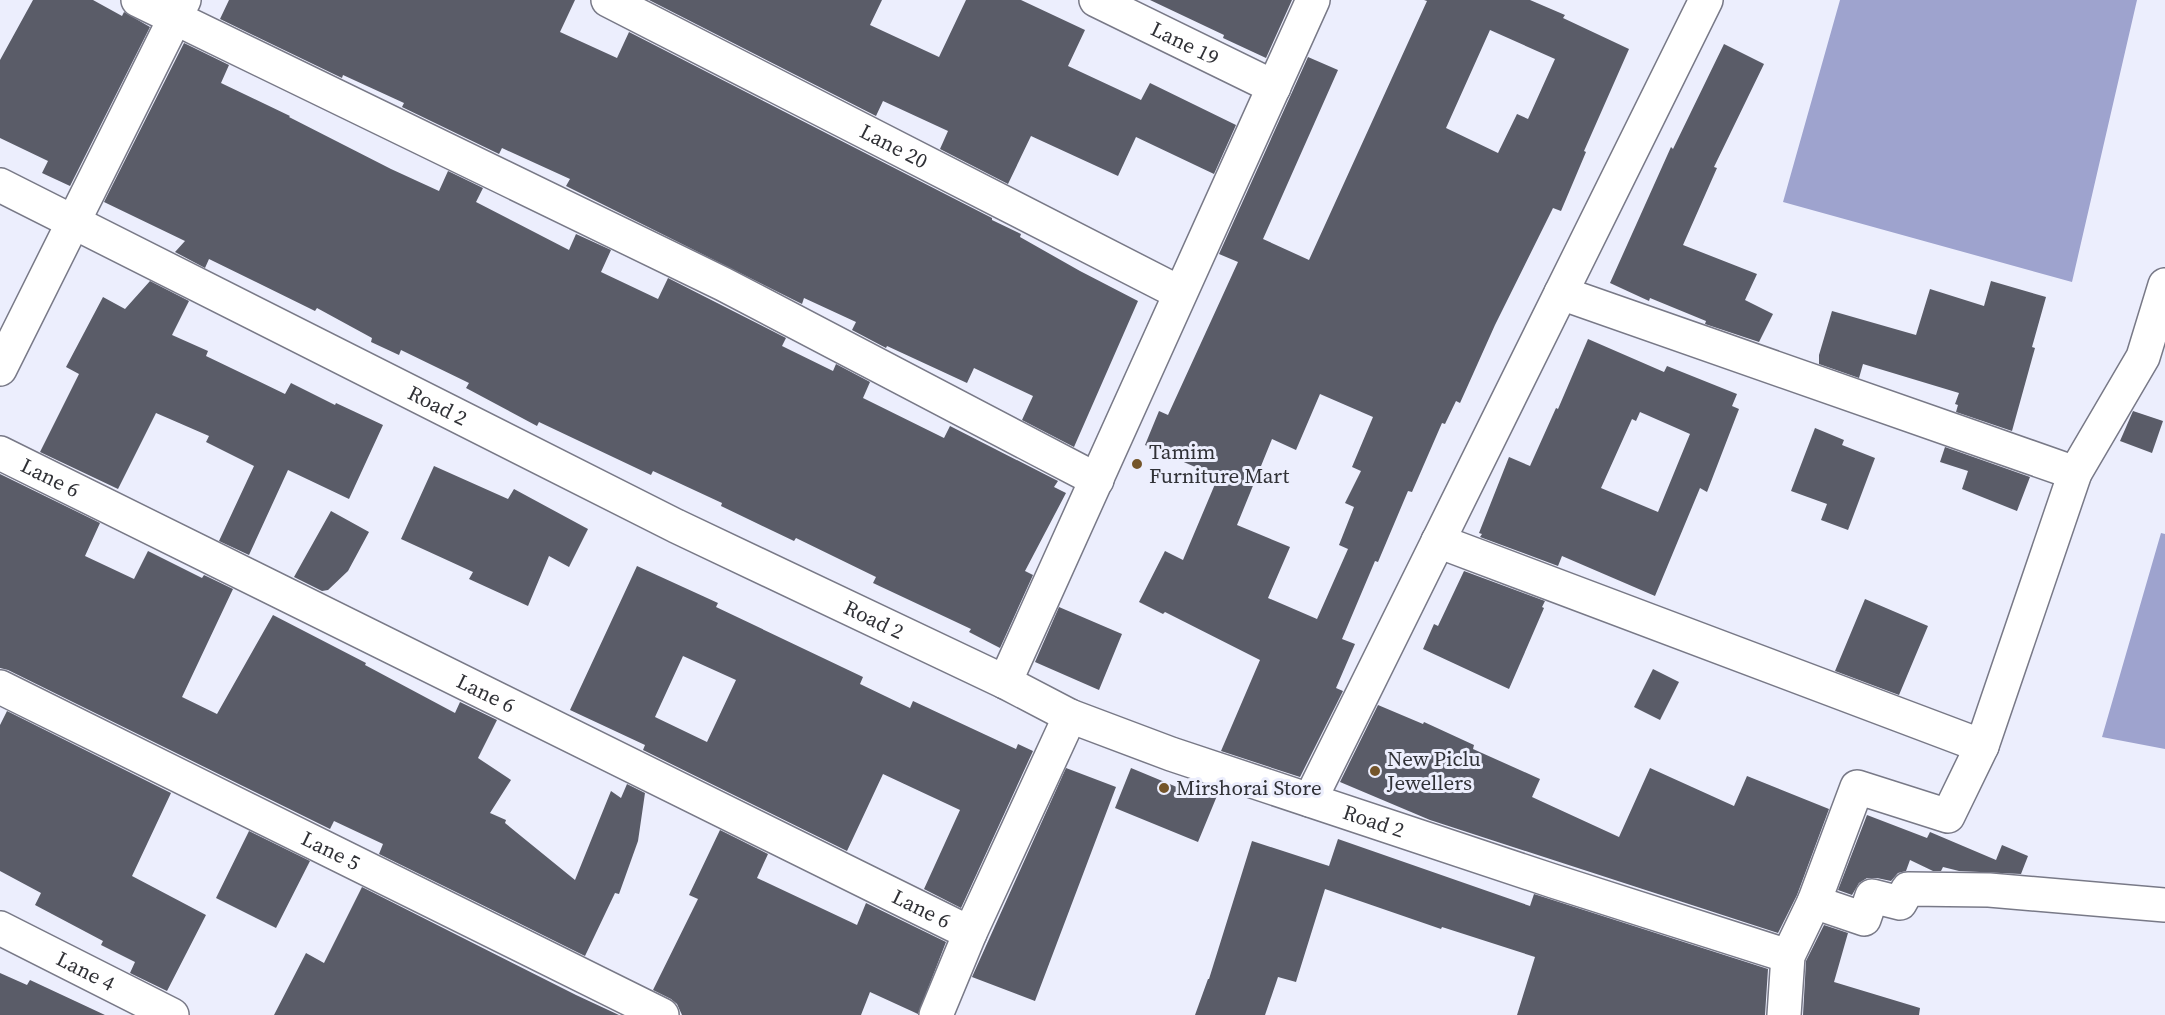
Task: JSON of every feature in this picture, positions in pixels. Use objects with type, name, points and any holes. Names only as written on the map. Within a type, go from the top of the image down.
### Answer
[{"type":"street","points":[[138,0],[179,9],[723,284],[1097,480]]},
{"type":"street","name":"Lane 20","points":[[608,0],[1180,293]]},
{"type":"street","name":"Lane 19","points":[[1096,0],[1274,87]]},
{"type":"street","points":[[1005,681],[1313,0]]},
{"type":"street","points":[[1310,800],[1706,0]]},
{"type":"street","points":[[0,369],[7,336],[72,221],[179,9]]},
{"type":"street","name":"Road 2","points":[[0,185],[676,526],[1005,681],[1070,716],[1171,754],[1553,881],[1788,956]]},
{"type":"street","points":[[1784,1015],[1788,956],[1814,902],[1857,787],[1948,816],[1982,746],[2074,473],[2143,357],[2165,285]]},
{"type":"street","points":[[1561,293],[2074,473]]},
{"type":"street","name":"Lane 6","points":[[0,453],[970,933]]},
{"type":"street","points":[[1438,541],[1982,746]]},
{"type":"street","name":"Lane 5","points":[[0,687],[662,1015]]},
{"type":"street","points":[[936,1015],[970,933],[1070,716]]},
{"type":"street","points":[[1814,902],[1864,919],[1872,896],[1900,903],[1908,889],[1989,891],[2165,905]]},
{"type":"street","name":"Lane 4","points":[[0,928],[172,1015]]},
{"type":"water","points":[[1840,0],[2137,0],[2072,282],[1783,202]]},
{"type":"water","points":[[2161,533],[2165,534],[2165,749],[2102,737]]},
{"type":"building","points":[[33,0],[93,0],[122,16],[124,12],[150,27],[70,186],[42,173],[48,161],[0,138],[0,60]]},
{"type":"building","points":[[229,0],[575,0],[560,32],[617,58],[629,32],[992,218],[1021,234],[1020,237],[1138,301],[1074,447],[1022,420],[1033,396],[974,368],[967,383],[887,346],[886,348],[852,330],[856,322],[804,298],[802,304],[566,186],[570,179],[502,148],[499,154],[402,107],[404,103],[343,75],[342,78],[220,19]]},
{"type":"building","points":[[649,0],[882,0],[870,25],[939,57],[966,0],[1021,0],[1085,30],[1068,66],[1141,100],[1150,83],[1236,125],[1214,174],[1136,137],[1118,176],[1031,136],[1008,184],[940,149],[948,131],[883,101],[876,116]]},
{"type":"building","points":[[1150,0],[1292,0],[1266,58]]},
{"type":"building","points":[[1424,0],[1530,0],[1565,15],[1563,18],[1629,49],[1584,151],[1586,152],[1561,211],[1553,208],[1495,325],[1460,403],[1456,401],[1445,424],[1442,423],[1412,492],[1408,491],[1378,562],[1375,561],[1342,639],[1355,644],[1336,688],[1343,691],[1300,777],[1221,751],[1260,660],[1165,612],[1163,614],[1139,602],[1165,551],[1183,560],[1218,477],[1145,445],[1159,411],[1168,415],[1238,262],[1219,254],[1308,57],[1338,70],[1263,239],[1309,260],[1427,1]],"holes":[[[1490,30],[1555,59],[1528,119],[1517,114],[1498,153],[1446,128]],[[1320,394],[1373,417],[1352,467],[1361,471],[1345,503],[1354,507],[1339,545],[1348,549],[1317,619],[1268,598],[1290,547],[1237,525],[1272,439],[1296,450]]]},
{"type":"building","points":[[184,43],[229,65],[221,83],[391,169],[439,191],[448,171],[483,188],[476,202],[569,250],[576,234],[611,250],[601,272],[658,299],[668,278],[786,338],[782,346],[833,371],[836,364],[870,382],[863,398],[944,438],[950,426],[1058,481],[1054,487],[1066,493],[1025,571],[1033,575],[1000,648],[969,632],[971,629],[873,583],[876,577],[796,538],[794,541],[721,506],[722,503],[653,471],[651,475],[539,422],[537,426],[466,388],[469,383],[401,350],[399,355],[371,342],[372,338],[317,308],[315,311],[209,259],[205,268],[175,252],[185,241],[104,202]]},
{"type":"building","points":[[1724,44],[1764,64],[1714,167],[1717,168],[1683,245],[1757,274],[1745,300],[1773,314],[1759,342],[1705,324],[1706,321],[1650,298],[1649,301],[1610,283],[1671,147],[1673,149]]},
{"type":"building","points":[[150,281],[189,301],[172,335],[208,351],[206,356],[285,394],[291,383],[383,425],[349,499],[288,470],[249,555],[219,541],[254,466],[206,442],[209,436],[156,413],[118,489],[40,452],[79,374],[66,367],[103,297],[125,309]]},
{"type":"building","points":[[1991,281],[2046,297],[2032,347],[2035,348],[2012,431],[1956,412],[1958,405],[1955,404],[1959,393],[1863,364],[1859,378],[1819,364],[1819,355],[1832,311],[1916,335],[1930,289],[1984,306]]},
{"type":"building","points":[[1588,339],[1664,372],[1667,366],[1737,394],[1732,406],[1739,409],[1707,492],[1700,488],[1655,596],[1562,556],[1558,566],[1480,537],[1482,534],[1479,533],[1509,457],[1530,466],[1556,408],[1558,409]],"holes":[[[1640,412],[1690,434],[1658,512],[1601,488],[1632,419],[1636,421]]]},
{"type":"building","points":[[2133,411],[2163,421],[2152,453],[2120,441]]},
{"type":"building","points":[[1815,428],[1844,440],[1842,445],[1875,458],[1848,530],[1821,520],[1827,504],[1791,491]]},
{"type":"building","points":[[1945,447],[2030,477],[2017,511],[1962,489],[1968,471],[1940,462]]},
{"type":"building","points":[[434,466],[508,499],[514,489],[588,529],[569,567],[549,556],[528,606],[469,579],[473,572],[401,539]]},
{"type":"building","points":[[0,474],[100,523],[85,556],[134,579],[148,551],[202,578],[204,575],[233,589],[182,697],[217,714],[273,615],[366,663],[365,665],[455,713],[460,702],[497,720],[478,758],[511,780],[490,813],[506,820],[505,823],[575,880],[611,791],[621,798],[627,784],[645,793],[638,841],[619,894],[615,893],[585,956],[379,854],[383,844],[334,821],[330,829],[0,668]]},
{"type":"building","points":[[331,511],[369,532],[348,571],[328,590],[322,591],[294,577]]},
{"type":"building","points":[[637,566],[718,603],[716,607],[863,677],[860,684],[910,708],[913,701],[1016,749],[1018,744],[1033,751],[961,908],[924,889],[960,810],[883,774],[847,851],[643,750],[645,745],[570,710]],"holes":[[[683,656],[736,680],[707,742],[655,717]]]},
{"type":"building","points":[[1464,571],[1545,601],[1509,689],[1423,649],[1434,624],[1438,626]]},
{"type":"building","points":[[1865,599],[1928,626],[1899,695],[1835,671]]},
{"type":"building","points":[[1059,607],[1122,634],[1099,690],[1035,662]]},
{"type":"building","points":[[1653,669],[1679,682],[1660,720],[1634,707]]},
{"type":"building","points":[[1378,705],[1423,724],[1424,722],[1474,745],[1473,749],[1540,779],[1532,797],[1619,837],[1650,768],[1734,806],[1747,776],[1829,809],[1797,895],[1778,933],[1430,820],[1340,782]]},
{"type":"building","points":[[7,711],[171,793],[132,876],[206,915],[167,991],[130,973],[135,962],[101,945],[103,941],[35,905],[41,893],[0,871],[0,725]]},
{"type":"building","points":[[1066,768],[1116,787],[1035,1001],[972,977]]},
{"type":"building","points":[[1131,768],[1184,790],[1189,780],[1219,791],[1198,842],[1115,808]]},
{"type":"building","points":[[1867,815],[1927,838],[1930,832],[1996,860],[2002,845],[2028,856],[2021,874],[1959,871],[1943,867],[1941,871],[1933,871],[1910,860],[1906,871],[1898,873],[1891,881],[1867,878],[1859,883],[1852,895],[1838,890]]},
{"type":"building","points":[[720,830],[768,854],[757,878],[857,925],[866,903],[946,942],[918,1014],[870,992],[861,1015],[682,1015],[677,1004],[653,990],[698,899],[689,895]]},
{"type":"building","points":[[249,831],[310,861],[276,928],[216,898]]},
{"type":"building","points":[[1338,839],[1530,906],[1534,894],[1768,969],[1765,1015],[1517,1015],[1535,957],[1442,927],[1441,929],[1325,889],[1296,982],[1278,977],[1265,1015],[1195,1015],[1209,979],[1252,841],[1329,866]]},
{"type":"building","points":[[362,887],[619,1015],[274,1015],[306,953],[324,963]]},
{"type":"building","points":[[1824,925],[1848,933],[1834,982],[1920,1008],[1919,1015],[1803,1015],[1806,961]]},
{"type":"building","points":[[0,973],[27,985],[30,980],[105,1015],[0,1015]]},
{"type":"place","name":"Tamim Furniture Mart","points":[[1137,464]]},
{"type":"place","name":"New Piclu Jewellers","points":[[1375,771]]},
{"type":"place","name":"Mirshorai Store","points":[[1164,788]]}]
